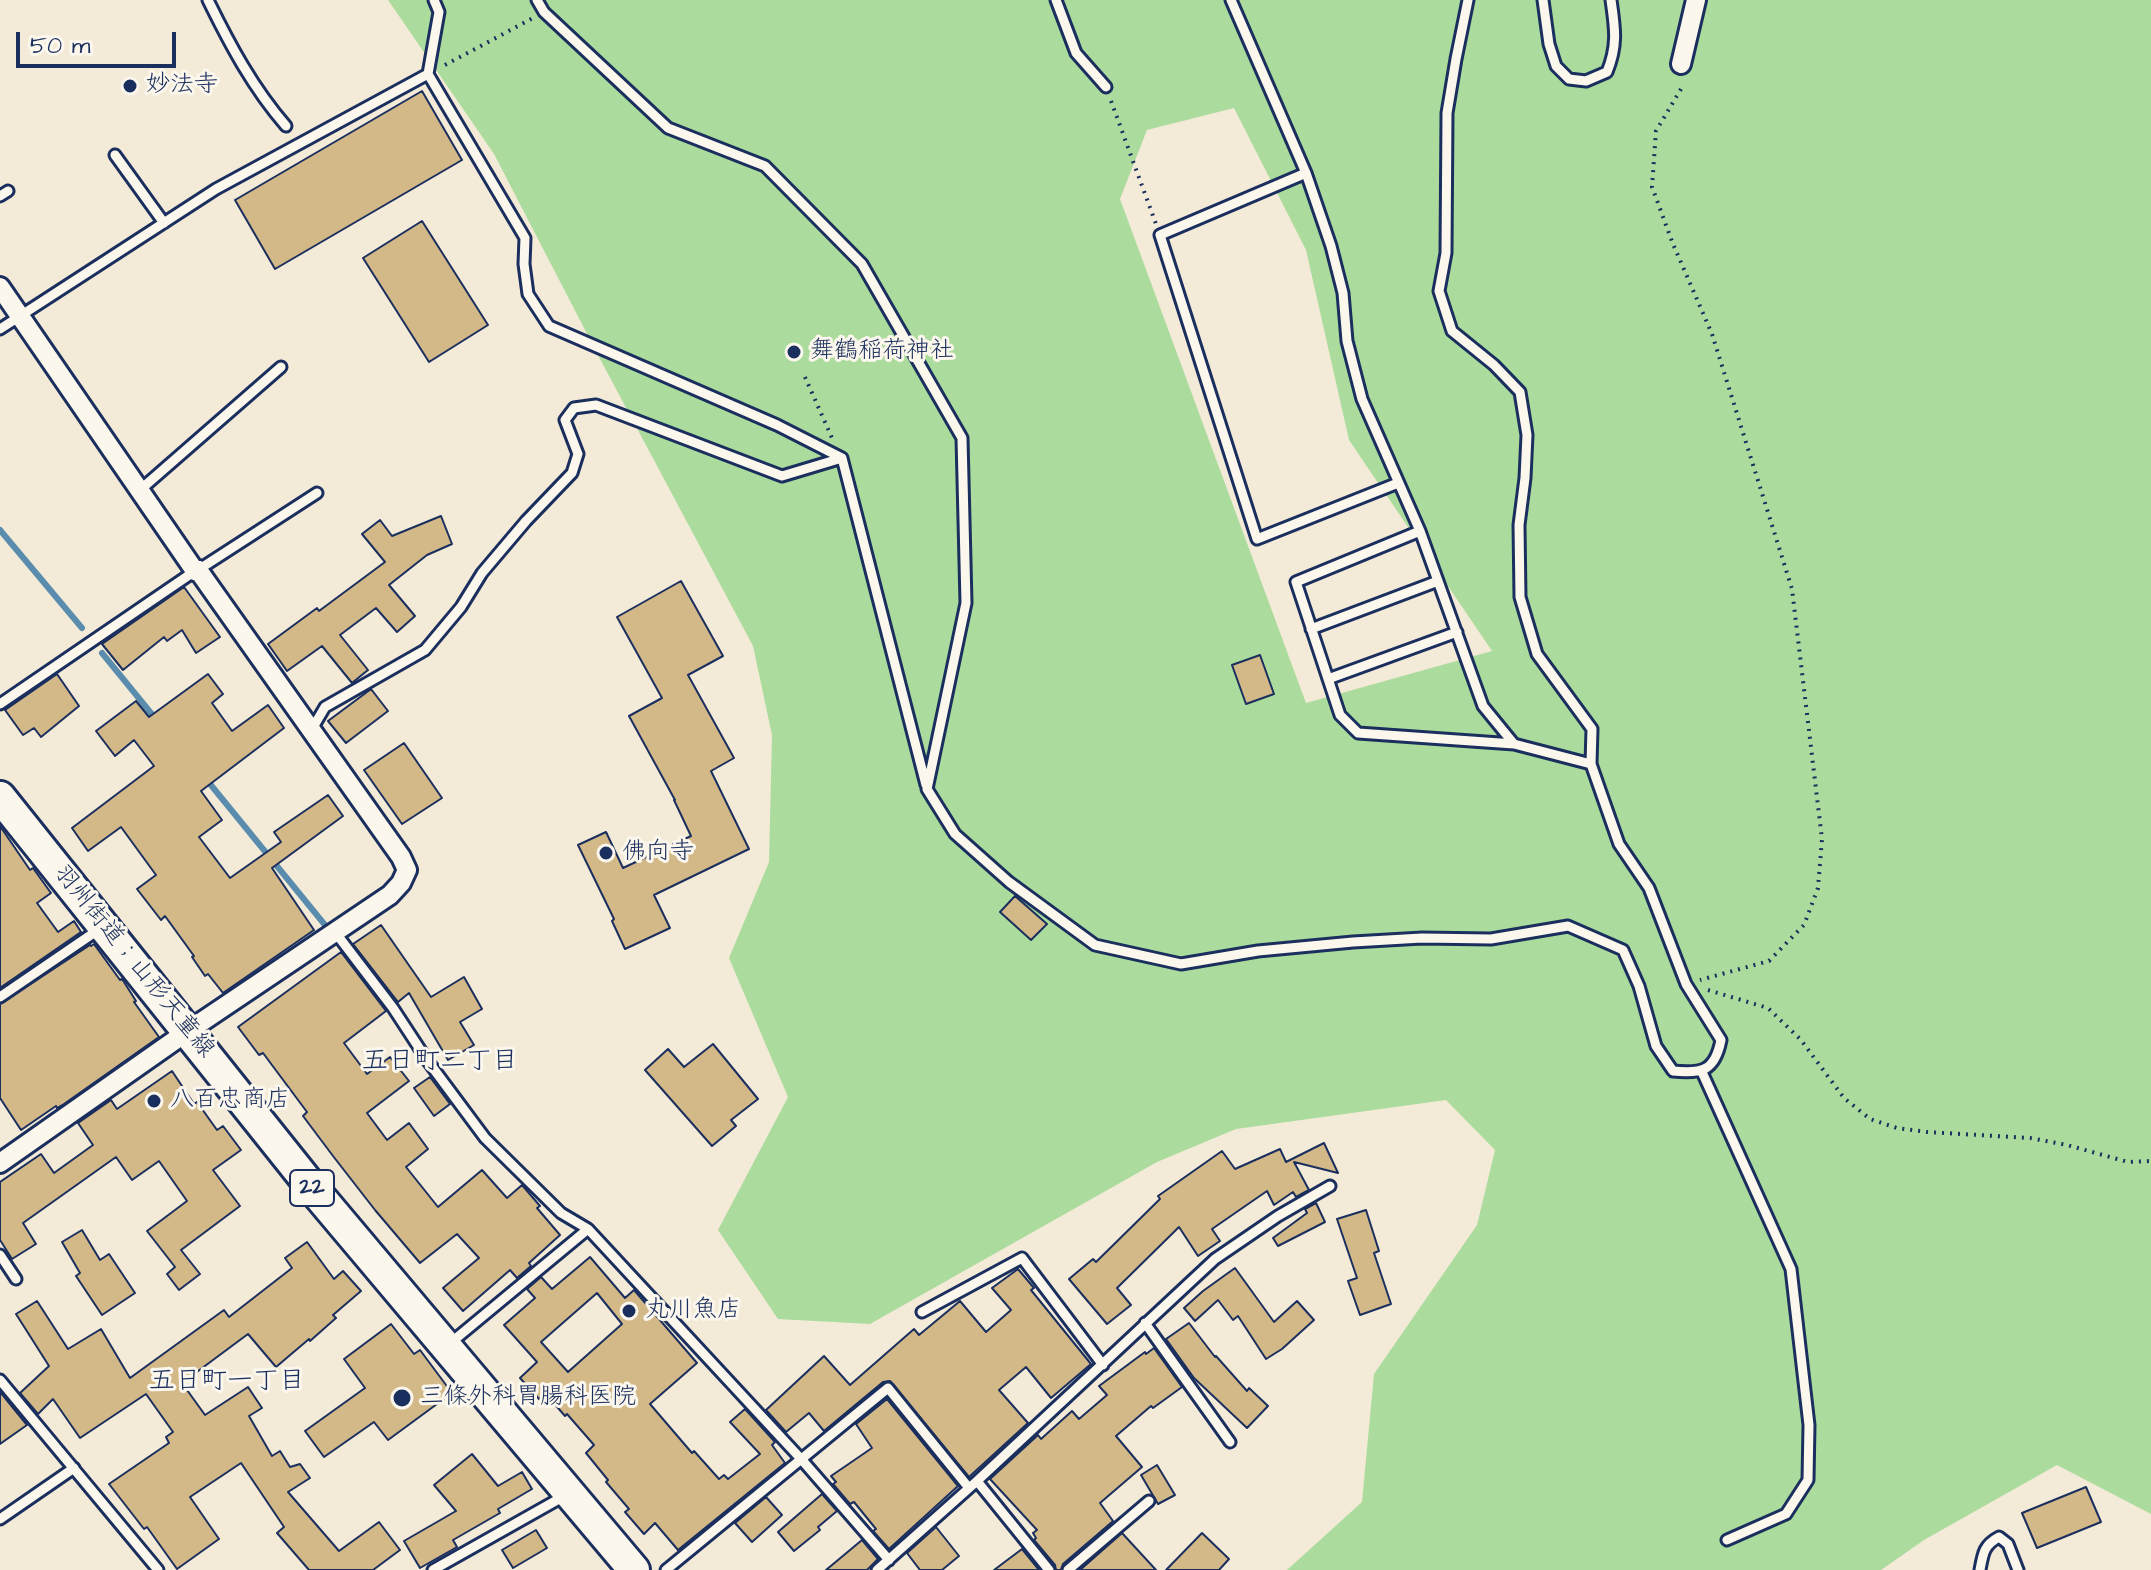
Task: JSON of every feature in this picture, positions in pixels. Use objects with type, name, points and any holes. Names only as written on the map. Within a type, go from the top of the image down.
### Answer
[{"type":"main road","name":"羽州街道；山形天童線","points":[[0,797],[314,1190],[634,1570]]},
{"type":"street","points":[[1681,64],[1696,0]]},
{"type":"street","points":[[0,287],[196,571],[312,729],[407,870],[390,895],[0,1163]]},
{"type":"lane","points":[[208,0],[250,79],[265,103],[286,126]]},
{"type":"lane","points":[[434,0],[439,12],[428,74],[525,238],[528,294],[549,326],[777,425],[842,458],[927,789],[955,834],[1009,882],[1095,945],[1181,964],[1258,951],[1422,938],[1491,939],[1568,926],[1623,950],[1639,986],[1656,1046],[1673,1071],[1702,1072],[1718,1058],[1721,1040],[1686,984],[1649,888],[1619,844],[1591,764],[1592,729],[1537,654],[1520,597],[1519,525],[1527,435],[1520,392],[1494,365],[1452,331],[1439,291],[1446,253],[1447,113],[1468,0]]},
{"type":"lane","points":[[537,0],[544,12],[668,128],[765,166],[862,264],[962,438],[966,603],[927,789]]},
{"type":"lane","points":[[1056,0],[1076,53],[1106,87]]},
{"type":"lane","points":[[1231,0],[1306,173],[1331,246],[1343,293],[1347,341],[1362,399],[1420,531],[1483,706],[1514,744]]},
{"type":"lane","points":[[1543,0],[1549,44],[1556,66],[1569,79],[1586,81],[1607,72],[1612,60],[1616,35],[1611,0]]},
{"type":"lane","points":[[0,329],[216,189],[428,74]]},
{"type":"lane","points":[[115,155],[164,223]]},
{"type":"lane","points":[[1306,173],[1160,235],[1257,539],[1398,483]]},
{"type":"lane","points":[[140,490],[281,367]]},
{"type":"lane","points":[[312,729],[325,707],[425,650],[461,607],[482,573],[572,473],[578,454],[565,420],[574,408],[596,405],[782,476],[842,458]]},
{"type":"lane","points":[[0,704],[317,493]]},
{"type":"lane","points":[[1420,531],[1296,582],[1340,715],[1358,733],[1514,744],[1591,764]]},
{"type":"lane","points":[[1311,629],[1438,581]]},
{"type":"lane","points":[[1328,679],[1457,632]]},
{"type":"lane","points":[[0,997],[104,926]]},
{"type":"lane","points":[[335,932],[485,1138],[561,1213],[588,1229],[802,1460],[889,1560]]},
{"type":"lane","points":[[1702,1072],[1791,1269],[1809,1425],[1808,1480],[1786,1514],[1727,1540]]},
{"type":"lane","points":[[877,1570],[973,1485],[1215,1259],[1278,1216],[1330,1186]]},
{"type":"lane","points":[[445,1347],[588,1229]]},
{"type":"lane","points":[[0,1255],[16,1279]]},
{"type":"lane","points":[[922,1312],[1022,1258],[1103,1365]]},
{"type":"lane","points":[[1145,1323],[1230,1442]]},
{"type":"lane","points":[[0,1380],[158,1570]]},
{"type":"lane","points":[[666,1570],[888,1388],[1049,1570]]},
{"type":"lane","points":[[0,1519],[74,1468]]},
{"type":"lane","points":[[433,1570],[569,1494]]},
{"type":"lane","points":[[1068,1570],[1149,1501]]},
{"type":"lane","points":[[1980,1570],[1989,1543],[1999,1537],[2008,1544],[2018,1570]]},
{"type":"path","points":[[428,74],[544,12]]},
{"type":"path","points":[[1106,87],[1160,235]]},
{"type":"path","points":[[1681,89],[1656,131],[1652,187],[1712,334],[1792,589],[1822,839],[1818,888],[1804,925],[1769,961],[1686,984]]},
{"type":"path","points":[[805,377],[842,458]]},
{"type":"path","points":[[1686,984],[1768,1008],[1801,1040],[1844,1098],[1870,1119],[1897,1128],[2030,1138],[2128,1162],[2151,1161]]},
{"type":"green space","points":[[388,0],[2151,0],[2151,1514],[2057,1465],[1924,1540],[1881,1570],[1287,1570],[1362,1502],[1374,1374],[1477,1225],[1495,1150],[1446,1100],[1236,1129],[1157,1162],[870,1324],[778,1319],[718,1230],[788,1097],[729,958],[769,862],[772,735],[753,646],[494,154]],"holes":[[[1234,108],[1306,250],[1349,440],[1492,651],[1306,703],[1120,199],[1147,130]]]},
{"type":"building","points":[[422,91],[462,160],[275,269],[235,200]]},
{"type":"building","points":[[422,221],[488,325],[429,362],[363,258]]},
{"type":"building","points":[[441,516],[452,544],[427,555],[389,585],[415,616],[397,632],[376,608],[340,635],[368,670],[352,683],[322,646],[287,671],[268,644],[385,562],[362,534],[380,520],[392,536]]},
{"type":"building","points":[[681,581],[723,656],[688,675],[734,758],[711,771],[749,849],[654,895],[670,928],[625,949],[578,845],[606,832],[623,868],[691,836],[629,716],[662,698],[617,617]]},
{"type":"building","points":[[184,587],[220,637],[196,653],[182,630],[167,641],[164,637],[123,670],[102,644]]},
{"type":"building","points":[[1260,655],[1274,694],[1246,704],[1232,665]]},
{"type":"building","points":[[57,674],[79,706],[41,737],[34,728],[23,735],[5,710]]},
{"type":"building","points":[[208,674],[223,694],[212,703],[232,731],[268,705],[284,728],[201,791],[222,820],[199,837],[230,878],[281,842],[274,832],[328,795],[343,816],[272,868],[314,930],[223,993],[208,974],[205,976],[165,916],[161,920],[137,889],[156,875],[121,827],[88,851],[72,828],[154,766],[134,740],[115,756],[96,731],[136,701],[149,717]]},
{"type":"building","points":[[371,689],[388,711],[346,743],[328,721]]},
{"type":"building","points":[[404,743],[442,798],[402,824],[364,770]]},
{"type":"building","points":[[0,826],[30,870],[33,868],[51,893],[37,903],[58,932],[74,921],[81,932],[0,988]]},
{"type":"building","points":[[1015,896],[1047,924],[1031,940],[1000,912]]},
{"type":"building","points":[[381,925],[431,997],[464,977],[482,1009],[460,1022],[474,1045],[448,1060],[409,993],[398,1002],[353,944]]},
{"type":"building","points":[[94,944],[122,979],[159,1037],[64,1104],[56,1106],[21,1130],[0,1098],[0,1004]]},
{"type":"building","points":[[341,952],[386,1011],[344,1043],[367,1074],[390,1057],[409,1081],[367,1113],[387,1140],[409,1123],[428,1149],[406,1167],[438,1207],[482,1170],[507,1198],[522,1185],[560,1235],[517,1278],[510,1270],[463,1311],[443,1288],[479,1258],[457,1234],[420,1263],[303,1116],[307,1112],[263,1053],[259,1055],[238,1027]]},
{"type":"building","points":[[713,1044],[758,1099],[731,1120],[736,1126],[712,1146],[645,1070],[668,1049],[684,1067]]},
{"type":"building","points":[[172,1071],[194,1104],[197,1102],[217,1130],[223,1126],[241,1150],[213,1170],[240,1206],[181,1250],[200,1274],[179,1290],[167,1274],[175,1267],[147,1231],[187,1201],[159,1161],[132,1180],[116,1157],[23,1223],[36,1244],[12,1259],[0,1240],[0,1182],[41,1154],[54,1173],[93,1145],[78,1123],[111,1100],[117,1109]]},
{"type":"building","points":[[430,1077],[450,1104],[434,1116],[414,1088]]},
{"type":"building","points":[[1324,1143],[1338,1173],[1294,1162],[1309,1190],[1296,1197],[1293,1192],[1274,1205],[1267,1191],[1212,1229],[1220,1241],[1198,1256],[1179,1227],[1117,1288],[1131,1305],[1107,1324],[1069,1279],[1093,1259],[1096,1262],[1160,1199],[1158,1196],[1222,1151],[1235,1169],[1280,1149],[1286,1162]]},
{"type":"building","points":[[1316,1203],[1325,1222],[1278,1246],[1273,1238]]},
{"type":"building","points":[[1366,1210],[1379,1251],[1374,1253],[1391,1304],[1360,1315],[1348,1281],[1357,1278],[1337,1219]]},
{"type":"building","points":[[82,1230],[100,1260],[109,1254],[135,1293],[102,1315],[76,1276],[80,1273],[62,1242]]},
{"type":"building","points":[[307,1242],[334,1279],[343,1271],[361,1291],[333,1315],[336,1318],[276,1367],[248,1334],[182,1383],[205,1415],[248,1387],[262,1408],[249,1416],[272,1456],[280,1451],[290,1467],[300,1464],[310,1478],[288,1492],[339,1551],[379,1522],[400,1550],[373,1570],[309,1570],[277,1533],[284,1527],[241,1463],[190,1497],[219,1539],[177,1569],[147,1527],[144,1529],[109,1484],[169,1443],[166,1437],[173,1432],[146,1394],[80,1438],[53,1399],[38,1414],[20,1393],[49,1366],[16,1314],[37,1301],[68,1349],[101,1329],[130,1378],[224,1310],[229,1317],[292,1268],[285,1258]]},
{"type":"building","points":[[590,1257],[625,1298],[634,1290],[697,1363],[650,1404],[719,1479],[724,1475],[728,1479],[760,1454],[730,1422],[745,1409],[775,1442],[772,1445],[785,1463],[678,1550],[655,1523],[644,1534],[625,1512],[629,1509],[586,1453],[594,1445],[545,1393],[539,1399],[520,1378],[537,1362],[504,1325],[535,1298],[527,1289],[541,1277],[552,1289]],"holes":[[[597,1293],[622,1324],[568,1372],[541,1342]]]},
{"type":"building","points":[[1235,1268],[1274,1322],[1297,1301],[1314,1320],[1266,1359],[1238,1316],[1233,1320],[1218,1300],[1195,1321],[1184,1308]]},
{"type":"building","points":[[1018,1269],[1034,1288],[1031,1290],[1091,1364],[1051,1398],[1026,1367],[999,1390],[1028,1423],[969,1477],[890,1381],[883,1382],[824,1431],[809,1413],[786,1432],[766,1410],[824,1356],[850,1385],[914,1329],[919,1335],[960,1301],[986,1332],[1011,1310],[992,1288]]},
{"type":"building","points":[[1189,1323],[1247,1391],[1249,1388],[1268,1406],[1247,1428],[1194,1378],[1166,1339]]},
{"type":"building","points":[[391,1324],[414,1354],[420,1350],[452,1393],[388,1440],[374,1422],[324,1457],[305,1431],[365,1388],[344,1359]]},
{"type":"building","points":[[1154,1348],[1182,1387],[1153,1408],[1151,1406],[1116,1436],[1142,1467],[1100,1503],[1113,1521],[1063,1564],[1061,1570],[1056,1570],[1034,1540],[1033,1533],[1037,1530],[990,1479],[1038,1435],[1041,1439],[1072,1411],[1079,1419],[1107,1395],[1099,1386]]},
{"type":"building","points":[[0,1392],[27,1425],[0,1444]]},
{"type":"building","points":[[887,1399],[958,1486],[889,1549],[854,1502],[850,1504],[833,1484],[836,1482],[831,1476],[872,1448],[856,1424]]},
{"type":"building","points":[[472,1454],[498,1486],[522,1472],[532,1489],[498,1509],[500,1513],[453,1540],[457,1547],[420,1568],[404,1541],[456,1511],[434,1485]]},
{"type":"building","points":[[1157,1465],[1175,1495],[1158,1504],[1141,1475]]},
{"type":"building","points":[[2086,1487],[2101,1522],[2037,1548],[2022,1513]]},
{"type":"building","points":[[822,1494],[837,1511],[794,1551],[778,1532]]},
{"type":"building","points":[[766,1497],[782,1515],[752,1542],[735,1523]]},
{"type":"building","points":[[936,1527],[959,1556],[942,1570],[920,1570],[907,1553]]},
{"type":"building","points":[[536,1530],[547,1548],[513,1568],[502,1550]]},
{"type":"building","points":[[1122,1533],[1156,1570],[1080,1570]]},
{"type":"building","points":[[1202,1533],[1229,1559],[1219,1570],[1166,1570]]},
{"type":"building","points":[[862,1540],[878,1559],[867,1570],[826,1570]]},
{"type":"building","points":[[1022,1549],[1039,1570],[994,1570]]},
{"type":"waterway","points":[[0,530],[82,628]]},
{"type":"waterway","points":[[102,653],[155,718]]},
{"type":"waterway","points":[[206,779],[325,925]]},
{"type":"place","name":"妙法寺","points":[[130,86]]},
{"type":"place","name":"舞鶴稲荷神社","points":[[794,352]]},
{"type":"place","name":"佛向寺","points":[[606,853]]},
{"type":"place","name":"八百忠商店","points":[[154,1101]]},
{"type":"place","name":"丸川魚店","points":[[629,1311]]},
{"type":"place","name":"三條外科胃腸科医院","points":[[402,1398]]},
{"type":"district","name":"五日町二丁目","points":[[440,1063]]},
{"type":"district","name":"五日町一丁目","points":[[227,1383]]}]
